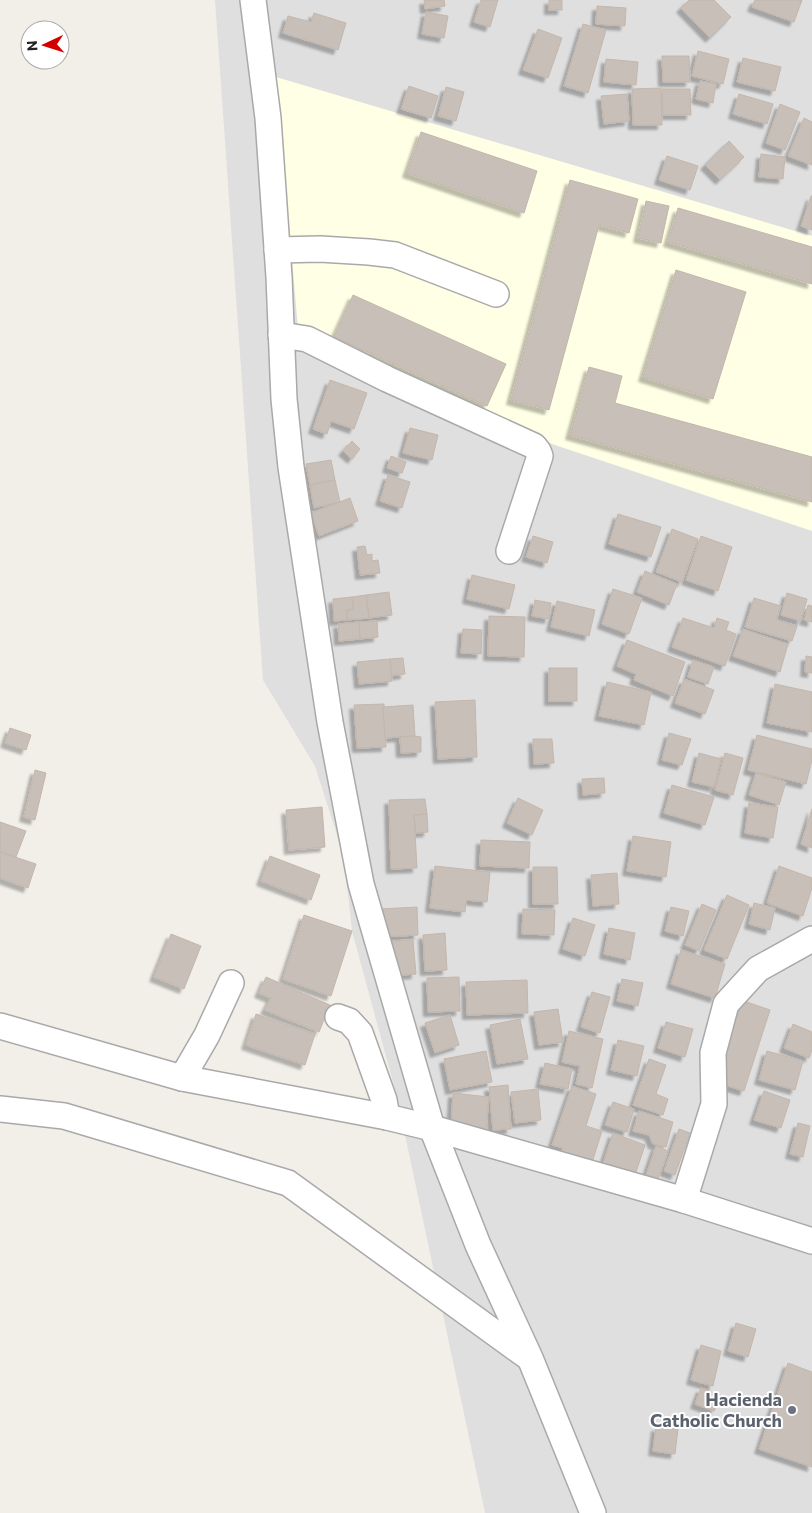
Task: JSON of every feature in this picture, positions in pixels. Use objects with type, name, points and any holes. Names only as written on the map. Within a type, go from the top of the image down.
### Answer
[{"type":"street","points":[[253,0],[268,118],[282,335],[284,399],[291,468],[330,722],[361,884],[432,1128],[478,1245],[530,1358],[594,1513]]},
{"type":"street","points":[[277,250],[320,249],[369,252],[395,256],[496,294]]},
{"type":"street","points":[[282,335],[307,339],[387,379],[534,446],[540,456],[509,551]]},
{"type":"street","points":[[684,1200],[714,1104],[713,1053],[726,1004],[758,969],[812,939]]},
{"type":"street","points":[[182,1078],[207,1035],[231,983]]},
{"type":"street","points":[[338,1017],[349,1021],[360,1033],[384,1100],[387,1117]]},
{"type":"street","points":[[0,1026],[182,1078],[387,1117],[432,1128],[684,1200],[812,1241]]},
{"type":"street","points":[[0,1109],[64,1116],[288,1182],[530,1358]]},
{"type":"shaded area","points":[[215,0],[812,0],[812,1513],[485,1513],[397,1097],[352,931],[344,857],[315,766],[263,680]]},
{"type":"shaded area","points":[[276,77],[812,236],[812,531],[552,444],[298,328]]},
{"type":"building","points":[[424,0],[444,0],[445,6],[425,9]]},
{"type":"building","points":[[481,0],[498,0],[490,27],[474,22]]},
{"type":"building","points":[[549,0],[562,0],[562,10],[549,10]]},
{"type":"building","points":[[689,0],[714,0],[731,17],[710,38],[681,8]]},
{"type":"building","points":[[755,0],[802,0],[794,22],[752,7]]},
{"type":"building","points":[[597,6],[626,8],[625,26],[596,24]]},
{"type":"building","points":[[426,12],[448,16],[444,38],[422,34]]},
{"type":"building","points":[[314,13],[346,23],[338,50],[283,33],[288,16],[311,22]]},
{"type":"building","points":[[583,24],[606,30],[588,93],[564,86]]},
{"type":"building","points":[[538,29],[562,38],[548,78],[523,70]]},
{"type":"building","points":[[698,51],[729,59],[723,84],[692,76]]},
{"type":"building","points":[[662,56],[689,56],[690,82],[663,82]]},
{"type":"building","points":[[743,58],[781,67],[775,91],[737,82]]},
{"type":"building","points":[[606,59],[638,62],[636,85],[604,82]]},
{"type":"building","points":[[700,81],[716,84],[713,103],[696,99]]},
{"type":"building","points":[[409,86],[438,96],[431,118],[401,109]]},
{"type":"building","points":[[446,87],[464,92],[456,121],[438,116]]},
{"type":"building","points":[[661,88],[662,125],[633,125],[632,89]]},
{"type":"building","points":[[662,89],[690,89],[691,115],[663,115]]},
{"type":"building","points":[[627,94],[629,121],[604,124],[601,96]]},
{"type":"building","points":[[739,94],[773,104],[767,124],[733,114]]},
{"type":"building","points":[[780,104],[800,112],[785,150],[766,143]]},
{"type":"building","points":[[804,118],[812,122],[812,165],[788,156]]},
{"type":"building","points":[[421,132],[537,171],[524,213],[407,173]]},
{"type":"building","points":[[729,141],[744,157],[720,180],[705,165]]},
{"type":"building","points":[[761,154],[785,157],[783,179],[759,177]]},
{"type":"building","points":[[667,156],[698,166],[690,190],[659,180]]},
{"type":"building","points":[[570,180],[638,199],[629,233],[599,225],[549,410],[511,400]]},
{"type":"building","points":[[812,196],[812,230],[801,226]]},
{"type":"building","points":[[646,201],[669,206],[661,243],[638,238]]},
{"type":"building","points":[[678,208],[812,247],[812,284],[668,242]]},
{"type":"building","points":[[676,270],[746,292],[713,399],[643,377]]},
{"type":"building","points":[[353,295],[506,364],[487,406],[334,337]]},
{"type":"building","points":[[589,367],[622,376],[615,403],[812,457],[812,502],[570,435]]},
{"type":"building","points":[[330,380],[367,393],[354,429],[331,421],[327,434],[313,429]]},
{"type":"building","points":[[410,428],[438,435],[432,460],[403,453]]},
{"type":"building","points":[[352,441],[360,449],[352,459],[343,451]]},
{"type":"building","points":[[391,456],[406,462],[402,473],[387,468]]},
{"type":"building","points":[[331,460],[335,480],[310,485],[306,464]]},
{"type":"building","points":[[388,475],[410,482],[402,508],[380,501]]},
{"type":"building","points":[[335,480],[340,502],[314,508],[310,485]]},
{"type":"building","points":[[350,498],[358,521],[319,536],[311,513]]},
{"type":"building","points":[[618,514],[661,527],[651,557],[609,544]]},
{"type":"building","points":[[672,529],[698,539],[682,582],[656,572]]},
{"type":"building","points":[[533,536],[553,542],[547,563],[526,557]]},
{"type":"building","points":[[701,536],[732,547],[718,591],[686,580]]},
{"type":"building","points":[[365,546],[367,555],[372,554],[372,561],[378,560],[380,573],[360,575],[357,547]]},
{"type":"building","points":[[645,571],[677,584],[669,605],[637,592]]},
{"type":"building","points":[[472,575],[515,585],[509,609],[467,599]]},
{"type":"building","points":[[613,589],[642,598],[629,634],[602,624]]},
{"type":"building","points":[[389,592],[392,615],[369,618],[366,595]]},
{"type":"building","points":[[787,593],[807,599],[801,621],[781,615]]},
{"type":"building","points":[[366,595],[369,618],[347,620],[347,610],[353,609],[352,597]]},
{"type":"building","points":[[352,597],[353,609],[347,610],[347,620],[334,621],[333,599]]},
{"type":"building","points":[[754,598],[781,606],[776,620],[797,626],[792,641],[745,627]]},
{"type":"building","points":[[535,600],[551,603],[549,619],[532,616]]},
{"type":"building","points":[[557,601],[595,610],[589,636],[551,627]]},
{"type":"building","points":[[808,605],[812,606],[812,622],[804,620]]},
{"type":"building","points":[[489,616],[525,617],[524,657],[488,656]]},
{"type":"building","points":[[683,618],[714,628],[717,618],[729,622],[726,630],[736,634],[725,666],[672,647]]},
{"type":"building","points":[[377,621],[378,637],[360,639],[359,622]]},
{"type":"building","points":[[359,622],[360,639],[339,641],[338,624]]},
{"type":"building","points":[[463,629],[482,630],[481,654],[461,653]]},
{"type":"building","points":[[743,629],[788,644],[780,672],[733,656]]},
{"type":"building","points":[[627,640],[685,662],[673,696],[634,680],[636,674],[617,666]]},
{"type":"building","points":[[806,656],[812,657],[812,673],[805,672]]},
{"type":"building","points":[[403,658],[405,674],[391,676],[390,659]]},
{"type":"building","points":[[390,659],[392,681],[359,684],[357,662]]},
{"type":"building","points":[[693,660],[714,667],[708,684],[688,677]]},
{"type":"building","points":[[549,668],[577,668],[577,701],[549,701]]},
{"type":"building","points":[[684,679],[714,690],[705,714],[675,703]]},
{"type":"building","points":[[607,682],[651,692],[644,725],[599,716]]},
{"type":"building","points":[[775,684],[812,692],[812,732],[767,723]]},
{"type":"building","points":[[475,700],[477,757],[438,759],[435,702]]},
{"type":"building","points":[[384,704],[386,747],[357,748],[354,705]]},
{"type":"building","points":[[413,705],[415,736],[385,738],[383,707]]},
{"type":"building","points":[[10,728],[31,735],[26,750],[5,743]]},
{"type":"building","points":[[669,733],[691,739],[682,765],[662,760]]},
{"type":"building","points":[[757,735],[812,749],[812,760],[806,784],[748,770]]},
{"type":"building","points":[[400,737],[421,737],[421,752],[401,753]]},
{"type":"building","points":[[533,739],[552,739],[554,763],[534,764]]},
{"type":"building","points":[[699,753],[721,759],[714,787],[692,782]]},
{"type":"building","points":[[725,753],[743,758],[733,795],[715,790]]},
{"type":"building","points":[[35,770],[46,773],[35,820],[24,817]]},
{"type":"building","points":[[756,773],[786,782],[779,805],[749,795]]},
{"type":"building","points":[[604,778],[605,793],[583,795],[582,779]]},
{"type":"building","points":[[672,785],[714,797],[705,825],[664,813]]},
{"type":"building","points":[[518,798],[543,810],[532,835],[507,823]]},
{"type":"building","points":[[425,799],[427,814],[414,815],[417,868],[391,869],[389,800]]},
{"type":"building","points":[[749,803],[778,807],[773,838],[745,833]]},
{"type":"building","points":[[322,807],[325,847],[289,850],[286,810]]},
{"type":"building","points":[[812,809],[812,848],[801,844]]},
{"type":"building","points":[[427,814],[428,832],[416,833],[414,815]]},
{"type":"building","points":[[0,822],[26,831],[16,857],[0,852]]},
{"type":"building","points":[[633,836],[671,842],[666,877],[627,871]]},
{"type":"building","points":[[481,840],[530,842],[529,868],[480,866]]},
{"type":"building","points":[[0,852],[36,864],[28,888],[0,878]]},
{"type":"building","points":[[270,856],[320,875],[311,900],[261,881]]},
{"type":"building","points":[[435,866],[490,872],[487,902],[466,900],[465,912],[430,908]]},
{"type":"building","points":[[779,866],[812,878],[812,888],[803,916],[767,903]]},
{"type":"building","points":[[533,867],[557,867],[558,904],[533,904]]},
{"type":"building","points":[[617,873],[619,904],[593,906],[591,875]]},
{"type":"building","points":[[727,895],[749,905],[727,959],[704,950]]},
{"type":"building","points":[[754,903],[775,908],[770,930],[749,924]]},
{"type":"building","points":[[702,904],[716,910],[699,951],[685,945]]},
{"type":"building","points":[[417,907],[418,935],[382,937],[380,909]]},
{"type":"building","points":[[671,907],[689,911],[683,936],[665,931]]},
{"type":"building","points":[[523,909],[555,910],[554,935],[522,934]]},
{"type":"building","points":[[304,915],[352,931],[331,996],[283,979]]},
{"type":"building","points":[[573,918],[595,925],[585,956],[563,949]]},
{"type":"building","points":[[609,928],[635,933],[630,960],[604,954]]},
{"type":"building","points":[[445,933],[447,970],[425,971],[423,935]]},
{"type":"building","points":[[171,934],[201,946],[184,989],[154,977]]},
{"type":"building","points":[[413,940],[416,974],[390,976],[387,941]]},
{"type":"building","points":[[681,950],[725,964],[715,998],[671,984]]},
{"type":"building","points":[[266,977],[330,1005],[319,1032],[265,1010],[271,998],[259,993]]},
{"type":"building","points":[[459,977],[460,1011],[428,1012],[427,978]]},
{"type":"building","points":[[622,979],[643,983],[638,1006],[617,1001]]},
{"type":"building","points":[[527,980],[528,1013],[467,1015],[466,982]]},
{"type":"building","points":[[592,992],[610,997],[600,1033],[581,1027]]},
{"type":"building","points":[[741,1000],[770,1010],[744,1091],[715,1082]]},
{"type":"building","points":[[558,1009],[563,1042],[539,1045],[534,1012]]},
{"type":"building","points":[[256,1014],[315,1034],[305,1065],[246,1045]]},
{"type":"building","points":[[450,1015],[459,1045],[435,1053],[425,1023]]},
{"type":"building","points":[[520,1019],[528,1059],[497,1064],[490,1025]]},
{"type":"building","points":[[666,1022],[693,1029],[685,1057],[658,1048]]},
{"type":"building","points":[[793,1024],[812,1032],[812,1050],[809,1058],[784,1048]]},
{"type":"building","points":[[569,1031],[603,1039],[592,1088],[576,1084],[580,1066],[562,1062]]},
{"type":"building","points":[[618,1040],[644,1046],[637,1076],[611,1070]]},
{"type":"building","points":[[486,1051],[492,1082],[450,1090],[444,1059]]},
{"type":"building","points":[[767,1051],[803,1061],[795,1090],[759,1080]]},
{"type":"building","points":[[649,1059],[666,1065],[656,1094],[668,1099],[663,1115],[633,1105]]},
{"type":"building","points":[[545,1063],[572,1069],[568,1089],[540,1084]]},
{"type":"building","points":[[508,1085],[511,1129],[493,1130],[489,1087]]},
{"type":"building","points":[[572,1086],[596,1094],[586,1126],[602,1131],[590,1169],[559,1158],[563,1148],[552,1145]]},
{"type":"building","points":[[538,1089],[541,1120],[515,1123],[511,1092]]},
{"type":"building","points":[[764,1091],[790,1100],[781,1128],[754,1120]]},
{"type":"building","points":[[453,1093],[489,1097],[486,1130],[451,1127]]},
{"type":"building","points":[[613,1102],[634,1109],[627,1132],[605,1125]]},
{"type":"building","points":[[639,1111],[673,1122],[666,1147],[653,1144],[649,1135],[633,1131]]},
{"type":"building","points":[[798,1123],[810,1126],[803,1157],[790,1154]]},
{"type":"building","points":[[679,1129],[690,1133],[675,1175],[664,1171]]},
{"type":"building","points":[[613,1133],[645,1145],[634,1178],[602,1167]]},
{"type":"building","points":[[656,1146],[668,1151],[656,1185],[644,1181]]},
{"type":"building","points":[[736,1323],[756,1329],[748,1357],[728,1351]]},
{"type":"building","points":[[701,1345],[721,1351],[713,1386],[691,1380]]},
{"type":"building","name":"Hacienda Catholic Church","points":[[788,1363],[812,1372],[812,1467],[759,1449]]},
{"type":"building","points":[[701,1388],[721,1396],[714,1411],[695,1404]]},
{"type":"building","points":[[656,1427],[678,1429],[675,1454],[653,1451]]},
{"type":"place","name":"Hacienda Catholic Church","points":[[792,1410]]}]
